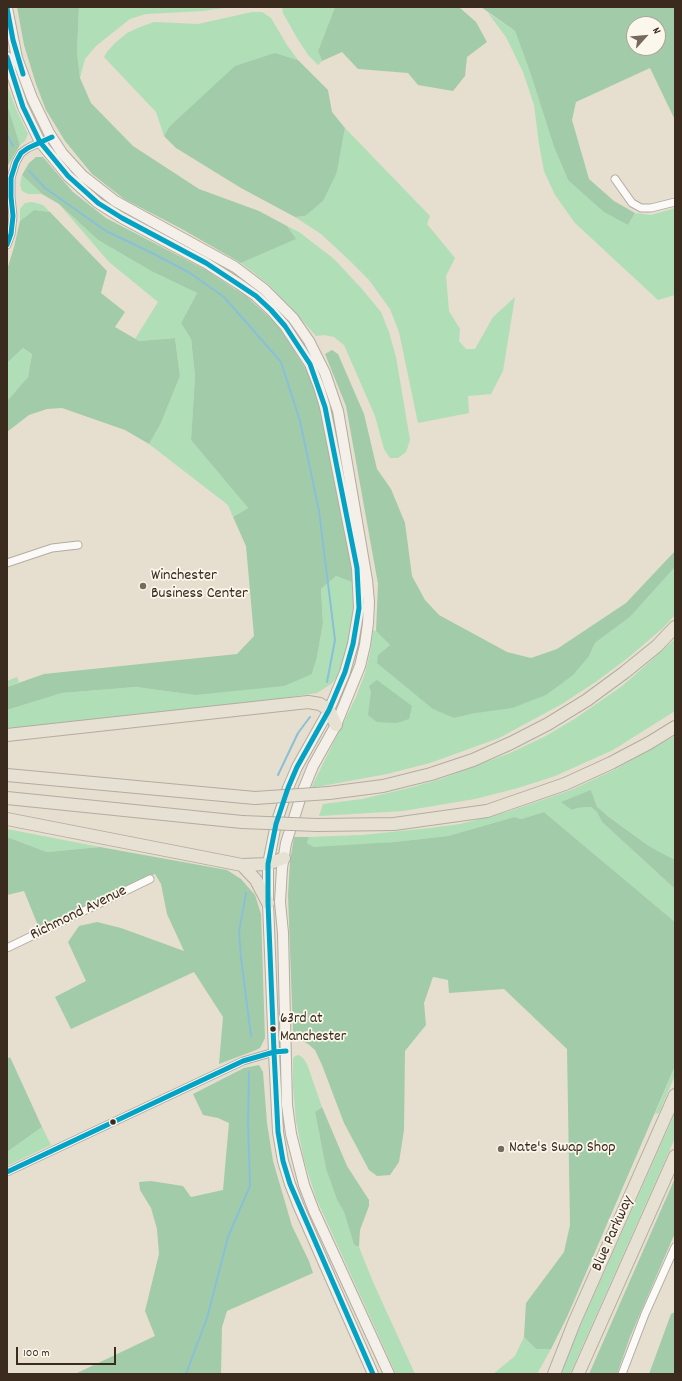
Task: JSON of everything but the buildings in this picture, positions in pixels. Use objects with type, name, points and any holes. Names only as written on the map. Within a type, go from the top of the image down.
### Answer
[{"type":"highway","points":[[7,775],[255,798],[329,793],[383,786],[431,774],[473,760],[548,724],[587,700],[625,672],[657,646],[675,627]]},
{"type":"highway","points":[[7,735],[308,702],[320,704],[328,710],[336,725]]},
{"type":"highway","points":[[7,798],[242,822],[317,825],[394,824],[487,811],[565,784],[650,743],[675,727]]},
{"type":"highway","points":[[7,819],[242,865],[268,864],[284,858]]},
{"type":"highway","points":[[242,865],[256,880],[268,903]]},
{"type":"highway","name":"Blue Parkway","points":[[554,1374],[574,1323],[675,1095]]},
{"type":"highway","name":"Blue Parkway","points":[[578,1374],[675,1156]]},
{"type":"highway","points":[[546,1374],[574,1323]]},
{"type":"main road","points":[[7,8],[17,58],[32,98],[62,153],[83,176],[115,201],[236,268],[264,289],[293,318],[309,341],[325,373],[338,411],[367,580],[369,602],[368,623],[366,645],[360,666],[336,725],[313,766],[302,793],[291,825],[282,868],[280,902],[283,933],[287,1105],[291,1134],[304,1185],[314,1211],[389,1374]]},
{"type":"main road","points":[[7,57],[23,107],[40,142],[68,176],[98,203],[122,218],[206,263],[256,296],[271,310],[284,326],[310,364],[325,407],[356,568],[359,608],[353,644],[345,672],[328,710],[297,767],[288,788],[276,824],[268,864],[268,903],[278,1132],[290,1184],[299,1207],[374,1374]]},
{"type":"street","points":[[7,245],[11,234],[13,216],[11,178],[16,162],[21,153],[28,148],[52,137]]},
{"type":"street","points":[[615,179],[632,203],[641,208],[651,208],[675,202]]},
{"type":"street","points":[[7,563],[52,548],[78,545]]},
{"type":"street","name":"Richmond Avenue","points":[[7,948],[150,879]]},
{"type":"street","points":[[7,1172],[243,1061],[274,1052],[286,1051]]},
{"type":"street","points":[[622,1374],[645,1314],[675,1248]]},
{"type":"green space","points":[[17,7],[79,7],[77,52],[80,78],[91,103],[133,146],[199,189],[259,211],[287,226],[296,239],[241,263],[180,228],[124,199],[92,174],[65,141],[46,110],[24,45]]},
{"type":"green space","points":[[79,7],[230,7],[203,11],[146,14],[130,19],[96,46],[85,59],[80,78],[77,52]]},
{"type":"green space","points":[[282,7],[335,7],[318,51],[322,61],[318,65],[309,56],[297,38],[283,13]]},
{"type":"green space","points":[[335,7],[459,7],[476,22],[487,42],[467,57],[465,76],[453,91],[418,85],[408,73],[358,69],[342,52],[322,61],[318,51]]},
{"type":"green space","points":[[481,7],[675,7],[675,120],[650,68],[576,102],[572,120],[589,179],[614,201],[635,213],[628,225],[604,212],[568,180],[554,147],[515,31]]},
{"type":"green space","points":[[252,12],[262,12],[271,18],[298,60],[275,53],[169,127],[164,136],[156,112],[104,57],[115,43],[127,33],[154,22],[198,24]]},
{"type":"green space","points":[[488,13],[515,31],[554,147],[568,180],[628,225],[635,213],[651,215],[675,208],[675,295],[658,300],[575,223],[555,195],[544,171],[534,105],[523,72],[506,37]]},
{"type":"green space","points":[[275,53],[298,60],[328,90],[332,112],[345,128],[337,172],[323,201],[305,216],[295,217],[241,188],[176,148],[164,136],[169,127],[235,66]]},
{"type":"green space","points":[[7,85],[28,134],[25,141],[20,145],[7,104]]},
{"type":"green space","points":[[7,104],[20,145],[7,167]]},
{"type":"green space","points":[[345,128],[430,216],[427,224],[455,258],[446,276],[449,311],[460,329],[459,341],[466,349],[475,349],[493,317],[515,297],[503,371],[491,394],[468,396],[469,413],[418,423],[399,332],[390,309],[369,280],[348,259],[321,234],[295,217],[305,216],[337,172]]},
{"type":"green space","points":[[36,157],[43,157],[73,192],[106,218],[206,270],[247,297],[276,323],[309,374],[318,396],[354,583],[336,576],[321,589],[323,623],[317,657],[312,674],[284,686],[195,695],[136,687],[62,693],[7,710],[7,687],[44,674],[237,654],[254,636],[246,546],[233,517],[248,508],[191,440],[195,376],[191,339],[181,323],[197,293],[151,271],[98,240],[59,204],[42,194],[22,175],[29,163]]},
{"type":"green space","points":[[22,175],[42,194],[28,194],[22,191],[20,185]]},
{"type":"green space","points":[[32,202],[43,205],[50,212],[34,210],[20,221],[20,209],[25,203]]},
{"type":"green space","points":[[59,204],[98,240],[151,271],[197,293],[181,323],[191,339],[195,376],[191,440],[248,508],[233,517],[228,505],[149,444],[161,423],[180,376],[175,338],[139,341],[135,339],[158,302],[109,262]]},
{"type":"green space","points":[[34,210],[50,212],[107,271],[101,293],[125,312],[115,327],[139,341],[175,338],[180,376],[161,423],[149,444],[125,430],[62,408],[47,409],[29,415],[7,432],[7,401],[28,377],[32,354],[23,348],[7,363],[7,270],[20,221]]},
{"type":"green space","points":[[287,226],[299,232],[334,259],[381,312],[389,332],[396,357],[410,440],[406,452],[398,458],[390,458],[384,449],[375,416],[344,345],[334,337],[324,335],[316,336],[268,284],[241,263],[295,239]]},
{"type":"green space","points":[[23,348],[32,354],[28,377],[7,401],[7,363]]},
{"type":"green space","points":[[332,350],[338,354],[364,414],[377,469],[391,489],[405,523],[412,576],[425,600],[439,615],[507,652],[531,658],[557,649],[626,603],[675,551],[675,567],[630,617],[595,643],[589,656],[573,675],[546,695],[512,708],[454,718],[433,709],[377,663],[378,655],[390,645],[376,631],[378,584],[346,406],[325,354]]},
{"type":"green space","points":[[675,567],[675,615],[664,627],[629,657],[597,681],[562,704],[499,738],[430,763],[387,774],[311,788],[356,697],[365,673],[370,653],[373,630],[376,631],[390,645],[378,655],[454,718],[476,713],[589,656],[595,643],[630,617]]},
{"type":"green space","points":[[336,576],[354,583],[355,612],[341,673],[331,684],[317,693],[243,704],[7,731],[7,710],[62,693],[136,687],[195,695],[312,674],[317,657],[323,623],[321,589]]},
{"type":"green space","points":[[675,639],[675,711],[613,750],[555,776],[518,788],[475,799],[403,811],[319,816],[323,804],[362,799],[441,779],[510,753],[544,737],[576,718],[622,686]]},
{"type":"green space","points":[[17,677],[19,682],[7,687],[7,681]]},
{"type":"green space","points":[[377,680],[412,706],[409,719],[397,723],[377,722],[368,715],[371,692],[369,686]]},
{"type":"green space","points":[[675,736],[675,857],[673,859],[649,846],[597,808],[591,790],[572,810],[591,807],[597,812],[602,822],[675,889],[675,922],[544,812],[521,819],[514,817],[448,836],[333,847],[314,847],[307,843],[309,837],[362,835],[430,828],[460,824],[507,812],[571,790],[616,769]]},
{"type":"green space","points":[[591,790],[597,807],[609,817],[649,846],[673,859],[675,857],[675,889],[602,822],[597,812],[591,807],[572,810],[561,802]]},
{"type":"green space","points":[[544,812],[675,922],[675,1066],[567,1317],[551,1349],[536,1349],[524,1337],[526,1303],[564,1252],[570,1225],[567,1049],[504,989],[449,993],[448,980],[433,977],[424,1003],[426,1025],[405,1051],[404,1130],[399,1162],[390,1175],[377,1176],[369,1170],[344,1123],[315,1050],[297,1038],[293,1032],[288,895],[290,861],[294,837],[309,837],[307,843],[314,847],[394,842],[448,836],[514,817],[521,819]]},
{"type":"green space","points":[[7,829],[100,847],[47,852],[7,837]]},
{"type":"green space","points":[[7,837],[47,852],[100,847],[227,870],[241,879],[255,895],[261,914],[265,1038],[260,1048],[219,1064],[223,1017],[194,972],[71,1029],[55,997],[86,981],[68,942],[79,926],[97,922],[121,928],[184,951],[167,914],[161,884],[155,874],[39,928],[24,891],[7,895]]},
{"type":"green space","points":[[299,1055],[307,1064],[322,1107],[315,1112],[326,1169],[337,1200],[344,1212],[354,1245],[359,1247],[373,1282],[415,1374],[396,1374],[316,1198],[304,1160],[296,1121],[293,1086],[293,1059],[295,1056]]},
{"type":"green space","points":[[10,1057],[42,1127],[7,1152],[7,1059]]},
{"type":"green space","points":[[259,1065],[263,1072],[267,1123],[273,1161],[292,1226],[309,1261],[313,1273],[227,1311],[222,1327],[221,1374],[75,1374],[155,1336],[145,1311],[159,1254],[157,1229],[151,1208],[140,1190],[139,1182],[151,1181],[183,1186],[191,1197],[223,1190],[229,1123],[218,1118],[203,1115],[193,1094],[244,1068]]},
{"type":"green space","points":[[675,1066],[675,1075],[659,1113],[655,1114]]},
{"type":"green space","points":[[322,1107],[347,1166],[369,1200],[369,1206],[360,1230],[359,1247],[354,1245],[344,1212],[337,1200],[326,1169],[315,1112]]},
{"type":"green space","points":[[675,1113],[675,1138],[570,1374],[559,1374]]},
{"type":"green space","points":[[42,1127],[51,1145],[7,1166],[7,1152]]},
{"type":"green space","points":[[675,1178],[675,1233],[630,1337],[617,1374],[589,1374]]},
{"type":"green space","points":[[675,1312],[675,1374],[649,1374],[671,1314]]},
{"type":"green space","points":[[524,1337],[536,1349],[551,1349],[537,1374],[493,1374],[515,1356]]},
{"type":"waterway","points":[[7,135],[13,146]]},
{"type":"waterway","points":[[29,171],[45,188],[106,231],[190,273],[224,297],[281,362],[300,421],[319,511],[335,640],[327,682]]},
{"type":"waterway","points":[[278,775],[298,733],[310,717]]},
{"type":"waterway","points":[[246,893],[239,932],[251,1036]]},
{"type":"waterway","points":[[186,1374],[207,1318],[228,1237],[250,1186],[248,1123],[249,1072]]},
{"type":"transit line","points":[[7,8],[13,40],[23,74]]},
{"type":"transit line","points":[[7,57],[23,107],[40,142],[68,176],[98,203],[122,218],[206,263],[256,296],[285,326],[310,364],[325,407],[357,568],[359,608],[353,644],[345,672],[329,710],[297,767],[288,788],[276,824],[268,864],[268,903],[274,1052],[278,1132],[283,1161],[290,1184],[373,1374]]},
{"type":"transit line","points":[[7,245],[11,234],[13,216],[11,178],[16,162],[21,153],[28,148],[52,137]]},
{"type":"transit line","points":[[7,1172],[243,1061],[274,1052],[286,1051]]},
{"type":"place","name":"Winchester Business Center","points":[[143,586]]},
{"type":"place","name":"63rd at Manchester","points":[[273,1029]]},
{"type":"place","name":"Nate's Swap Shop","points":[[501,1149]]}]
